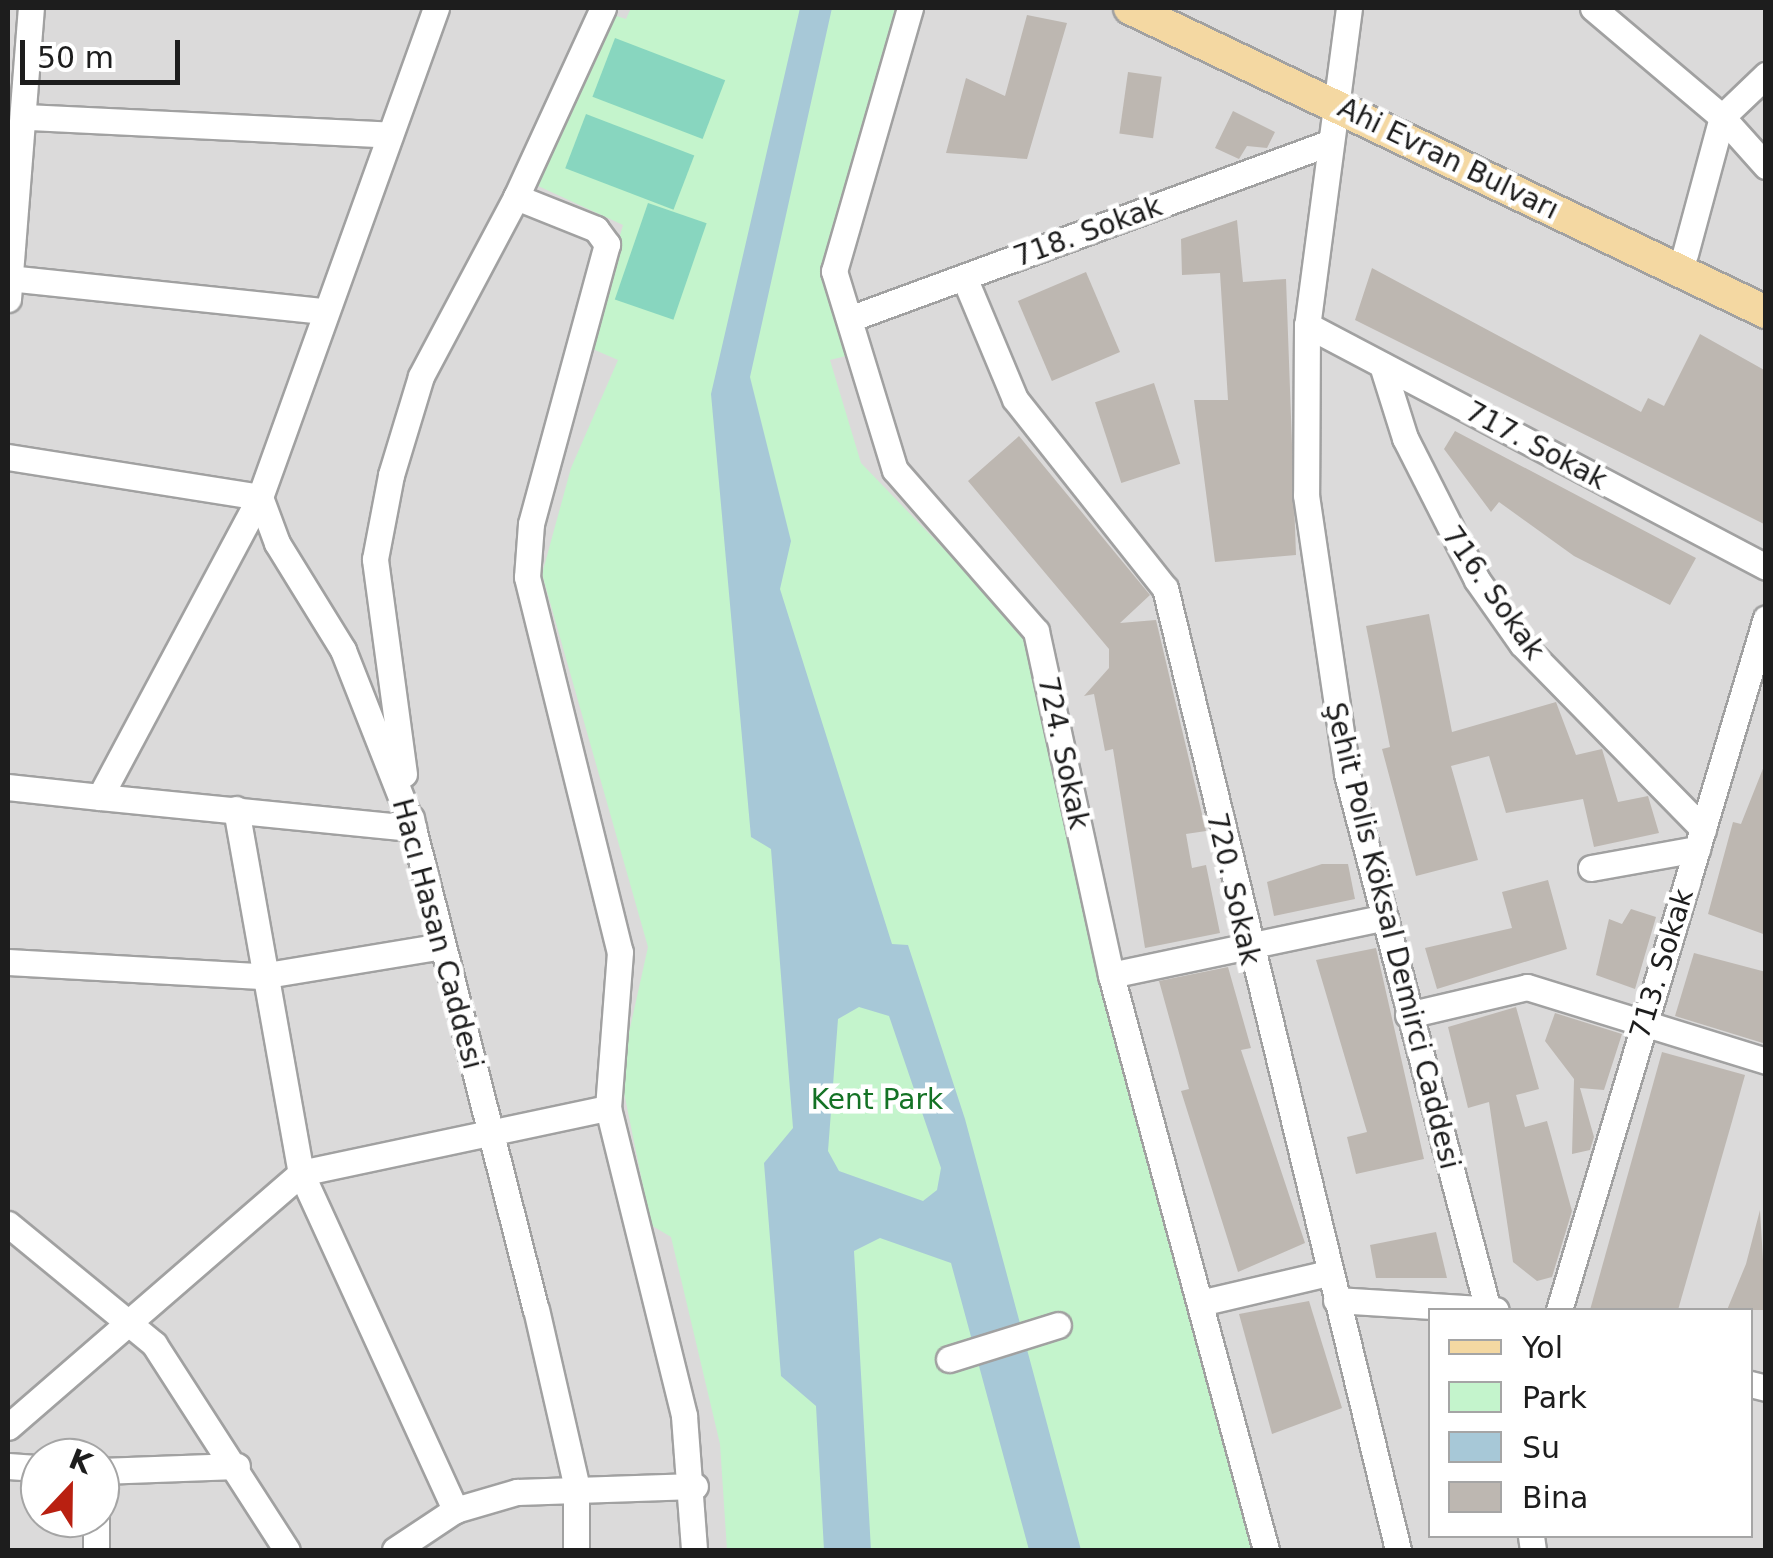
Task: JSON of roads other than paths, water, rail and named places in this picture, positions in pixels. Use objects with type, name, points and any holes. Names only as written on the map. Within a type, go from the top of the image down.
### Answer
[{"type":"main road","name":"Ahi Evran Bulvarı","points":[[1130,8],[1334,91],[1766,292]]},
{"type":"main road","name":"Ahi Evran Bulvarı","points":[[1179,8],[1766,312]]},
{"type":"street","points":[[31,8],[28,117],[8,285],[323,311]]},
{"type":"street","points":[[100,797],[260,497],[323,311],[436,8]]},
{"type":"street","points":[[8,788],[413,828],[374,560],[421,376],[516,197],[603,8]]},
{"type":"street","name":"724. Sokak","points":[[910,8],[834,271],[895,470],[1036,631],[1111,975],[1266,1550]]},
{"type":"street","name":"Şehit Polis Köksal Demirci Caddesi","points":[[1349,8],[1326,144],[1308,325],[1306,495],[1328,668],[1382,918],[1490,1308]]},
{"type":"street","points":[[1593,8],[1722,116],[1766,166]]},
{"type":"street","points":[[1685,254],[1722,116],[1766,75]]},
{"type":"street","points":[[28,117],[390,135]]},
{"type":"street","name":"718. Sokak","points":[[849,319],[1326,144]]},
{"type":"street","points":[[516,197],[596,230],[607,244],[530,524],[527,577],[620,952],[608,1108],[695,1486],[694,1550]]},
{"type":"street","name":"720. Sokak","points":[[964,277],[1014,399],[1166,588],[1246,946],[1398,1550]]},
{"type":"street","name":"717. Sokak","points":[[1308,325],[1766,568]]},
{"type":"street","name":"716. Sokak","points":[[1382,364],[1404,438],[1477,580],[1522,644],[1700,838]]},
{"type":"street","points":[[8,457],[260,497]]},
{"type":"street","name":"Hacı Hasan Caddesi","points":[[260,497],[276,544],[344,650],[413,828],[576,1484],[576,1550]]},
{"type":"street","name":"713. Sokak","points":[[1560,1308],[1765,618]]},
{"type":"street","points":[[236,809],[261,976],[301,1173],[455,1510]]},
{"type":"street","points":[[1590,868],[1700,838]]},
{"type":"street","points":[[1111,975],[1382,918]]},
{"type":"street","points":[[8,962],[261,976],[442,946]]},
{"type":"street","points":[[1408,1015],[1527,988],[1766,1061]]},
{"type":"street","points":[[8,1427],[126,1317],[301,1173],[490,1129],[608,1108]]},
{"type":"street","points":[[8,1224],[126,1317],[178,1373],[287,1550]]},
{"type":"street","points":[[1200,1302],[1328,1273]]},
{"type":"street","points":[[1336,1300],[1460,1308]]},
{"type":"street","points":[[949,1359],[1058,1325]]},
{"type":"street","points":[[120,1470],[237,1466]]},
{"type":"street","points":[[395,1550],[455,1510],[576,1484],[695,1486]]},
{"type":"water","points":[[800,8],[832,8],[750,377],[791,541],[780,589],[892,944],[908,945],[965,1119],[1081,1550],[1029,1550],[951,1263],[880,1238],[854,1251],[871,1550],[824,1550],[816,1406],[781,1376],[764,1163],[793,1128],[771,849],[751,837],[711,394]],"holes":[[[859,1007],[889,1016],[941,1168],[937,1190],[923,1201],[839,1171],[828,1151],[838,1019]]]},
{"type":"park label","name":"Kent Park","points":[[877,1100]]}]
